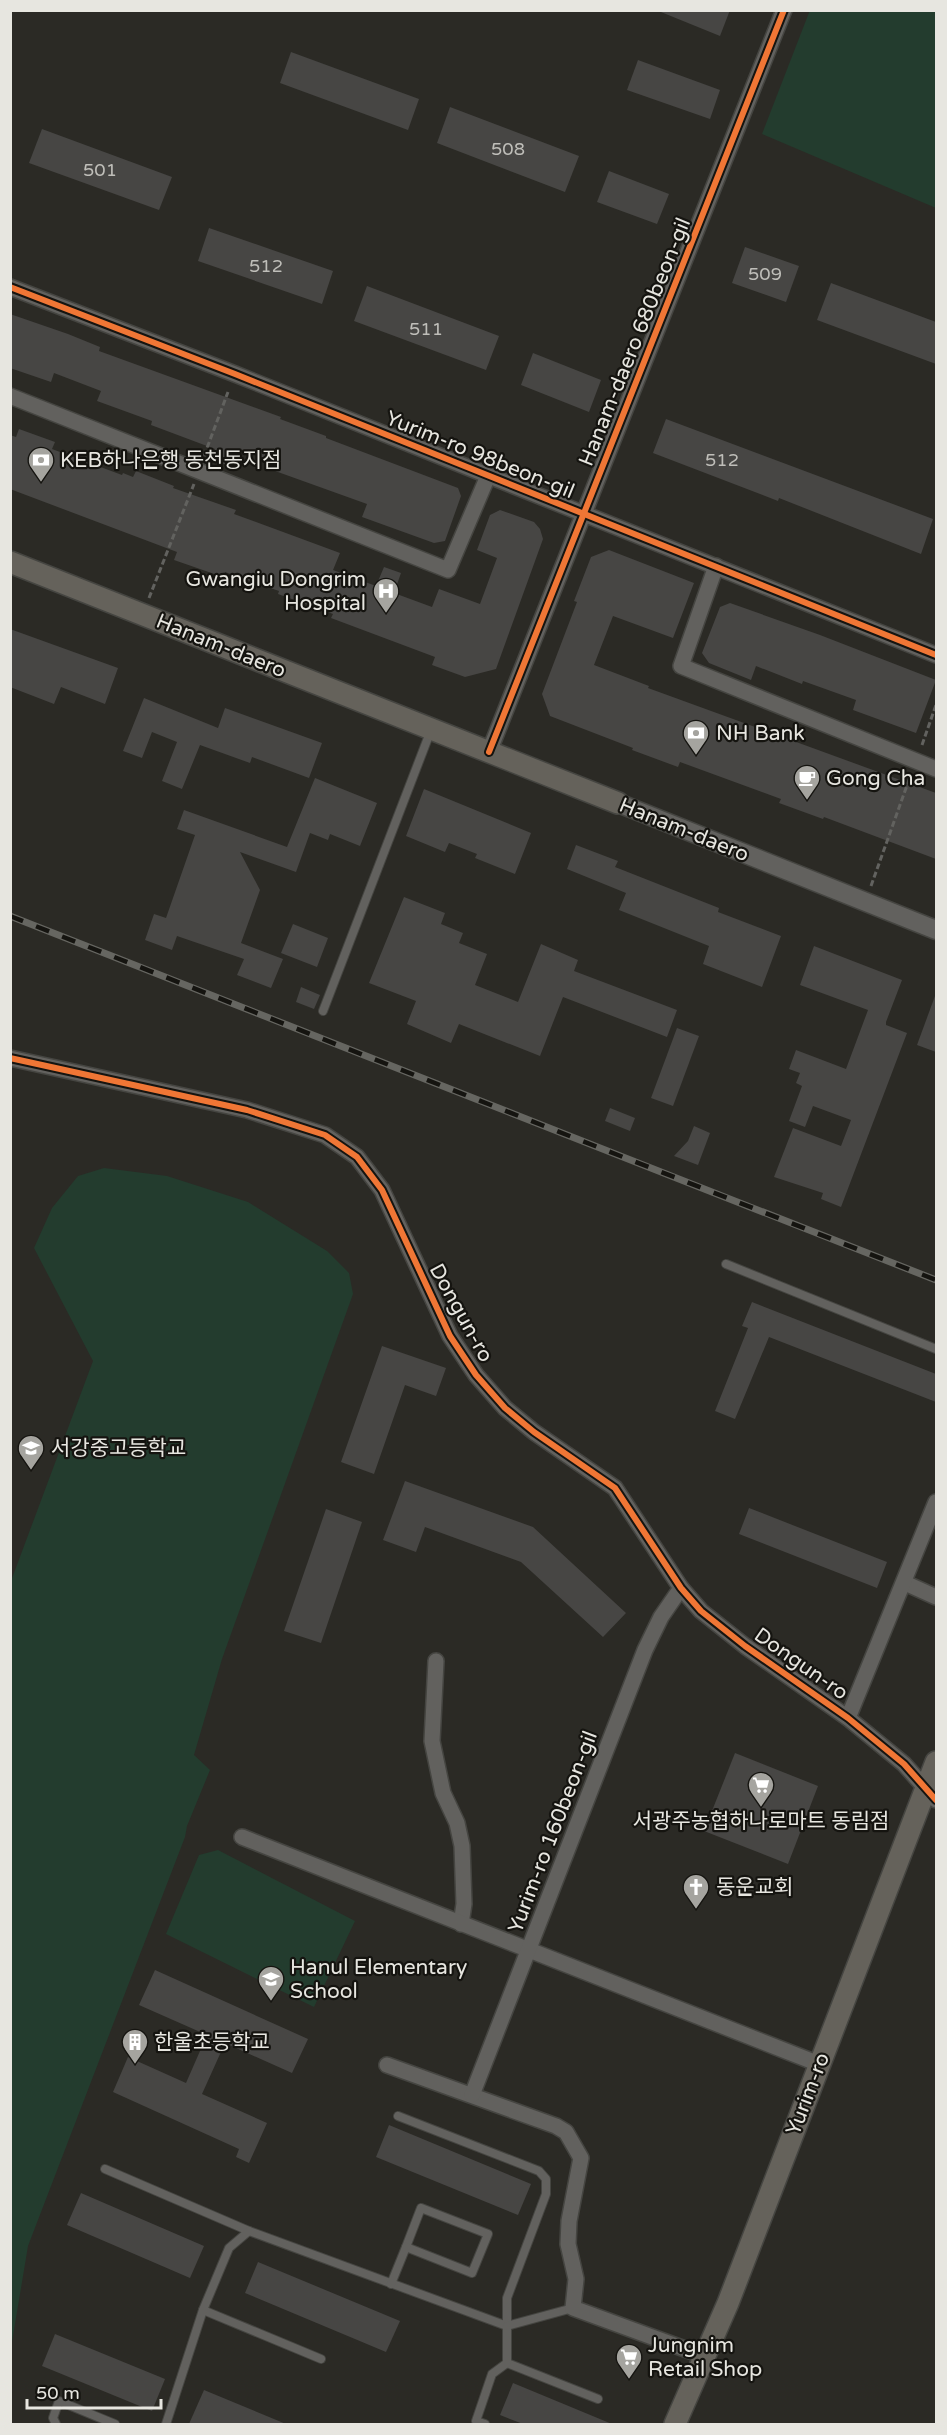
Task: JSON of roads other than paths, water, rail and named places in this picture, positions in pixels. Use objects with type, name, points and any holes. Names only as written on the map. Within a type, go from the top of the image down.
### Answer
[{"type":"main road","name":"Hanam-daero","points":[[10,562],[618,803]]},
{"type":"main road","name":"Yurim-ro","points":[[675,2424],[728,2303],[819,2064],[931,1794],[936,1762]]},
{"type":"street","name":"Hanam-daero 680beon-gil","points":[[489,752],[784,10]]},
{"type":"street","name":"Yurim-ro 98beon-gil","points":[[10,286],[936,655]]},
{"type":"street","points":[[10,396],[448,570],[488,476]]},
{"type":"street","points":[[716,566],[681,666],[936,769]]},
{"type":"street","name":"Hanam-daero","points":[[618,803],[936,930]]},
{"type":"street","name":"Dongun-ro","points":[[10,1058],[247,1110],[325,1135],[357,1157],[382,1190],[450,1336],[476,1375],[505,1408],[534,1432],[615,1488],[681,1588],[701,1611],[848,1718],[904,1764],[931,1794]]},
{"type":"street","name":"Dongun-ro","points":[[848,1718],[936,1502]]},
{"type":"street","points":[[904,1583],[936,1597]]},
{"type":"street","name":"Yurim-ro 160beon-gil","points":[[472,2095],[645,1650],[661,1617],[681,1588]]},
{"type":"street","points":[[436,1661],[432,1741],[443,1793],[457,1823],[462,1846],[464,1904],[461,1924]]},
{"type":"street","points":[[242,1837],[819,2064]]},
{"type":"street","points":[[387,2065],[556,2126],[566,2132],[581,2158],[568,2244],[576,2279],[573,2308],[704,2356]]},
{"type":"lane","points":[[323,1011],[431,730]]},
{"type":"lane","points":[[726,1264],[936,1349]]},
{"type":"lane","points":[[399,2116],[539,2171],[546,2180],[546,2194],[507,2298],[507,2363]]},
{"type":"lane","points":[[105,2169],[249,2231],[507,2326],[573,2308]]},
{"type":"lane","points":[[391,2284],[421,2208],[488,2234],[471,2273],[406,2247]]},
{"type":"lane","points":[[166,2424],[204,2310],[229,2248],[249,2231]]},
{"type":"lane","points":[[204,2310],[321,2360]]},
{"type":"lane","points":[[507,2363],[598,2399]]},
{"type":"lane","points":[[485,2424],[476,2421],[492,2374],[507,2363]]},
{"type":"lane","points":[[56,2424],[53,2418],[59,2401],[115,2424]]},
{"type":"railway","points":[[10,916],[936,1280]]},
{"type":"place","name":"KEB하나은행 동천동지점","points":[[41,483]]},
{"type":"place","name":"Gwangiu Dongrim Hospital","points":[[386,614]]},
{"type":"place","name":"NH Bank","points":[[696,756]]},
{"type":"place","name":"Gong Cha","points":[[807,801]]},
{"type":"place","name":"서강중고등학교","points":[[31,1471]]},
{"type":"place","name":"서광주농협하나로마트 동림점","points":[[761,1808]]},
{"type":"place","name":"동운교회","points":[[696,1910]]},
{"type":"place","name":"Hanul Elementary School","points":[[271,2002]]},
{"type":"place","name":"한울초등학교","points":[[135,2065]]},
{"type":"place","name":"Jungnim Retail Shop","points":[[629,2380]]}]
